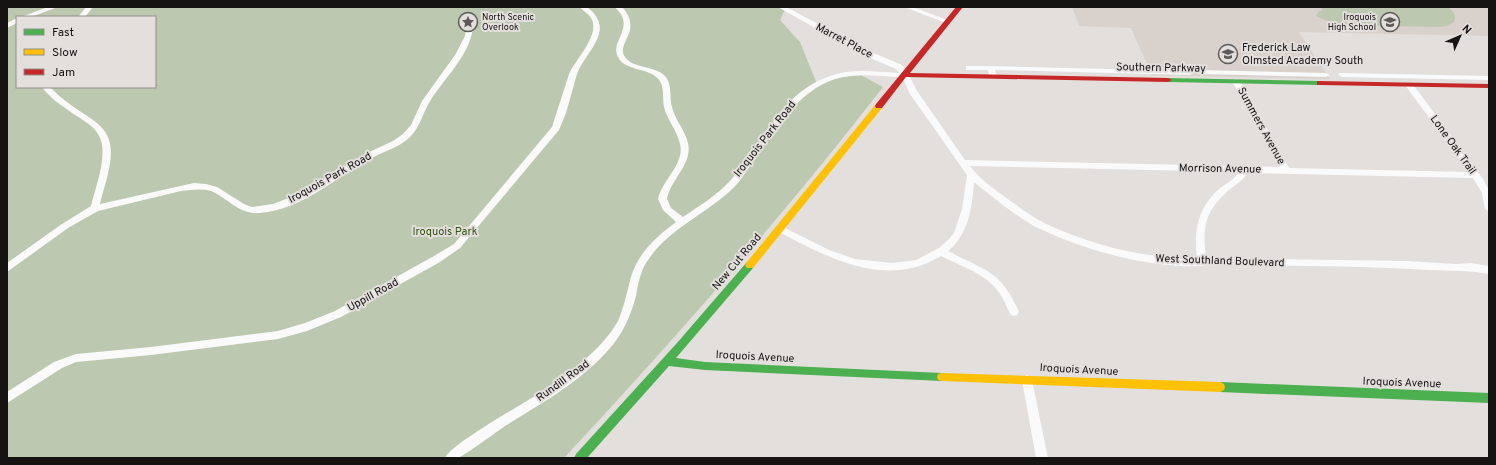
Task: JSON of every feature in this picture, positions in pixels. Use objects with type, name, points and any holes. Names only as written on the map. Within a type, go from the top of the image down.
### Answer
[{"type":"main road","name":"New Cut Road","points":[[580,458],[668,362],[780,229],[960,7]]},
{"type":"main road","name":"Southern Parkway","points":[[905,76],[992,72],[1175,76],[1236,81],[1489,86]]},
{"type":"main road","name":"Iroquois Avenue","points":[[668,362],[800,372],[1489,398]]},
{"type":"street","points":[[27,16],[55,7]]},
{"type":"street","points":[[82,16],[90,7]]},
{"type":"street","name":"Uppill Road","points":[[7,398],[58,365],[76,358],[235,341],[278,334],[307,327],[338,314],[450,251],[468,234],[556,128],[576,69],[596,32],[595,20],[583,7]]},
{"type":"street","points":[[618,7],[626,17],[628,24],[619,51],[621,58],[627,63],[656,73],[663,78],[666,85],[669,111],[684,142],[684,158],[664,191],[662,199],[665,207],[682,221]]},
{"type":"street","name":"Marret Place","points":[[781,7],[866,53],[898,67],[905,76]]},
{"type":"street","points":[[907,7],[948,22]]},
{"type":"street","points":[[7,26],[16,21]]},
{"type":"street","name":"Iroquois Park Road","points":[[7,268],[65,226],[96,208],[195,186],[211,188],[245,209],[253,210],[267,209],[302,195],[369,156],[404,138],[412,132],[425,103],[468,41],[470,28]]},
{"type":"street","points":[[969,68],[992,72]]},
{"type":"street","points":[[1201,72],[1326,75]]},
{"type":"street","points":[[1175,76],[1190,73]]},
{"type":"street","name":"Iroquois Park Road","points":[[682,221],[728,189],[791,104],[810,88],[829,79],[849,74],[905,76]]},
{"type":"street","points":[[1342,75],[1489,78]]},
{"type":"street","name":"West Southland Boulevard","points":[[905,76],[913,92],[971,174],[1019,212],[1041,226],[1099,248],[1130,256],[1160,260],[1406,265],[1456,268],[1471,267],[1489,270]]},
{"type":"street","name":"Summers Avenue","points":[[1236,81],[1286,170]]},
{"type":"street","name":"Lone Oak Trail","points":[[1409,85],[1476,175],[1486,193],[1489,209]]},
{"type":"street","points":[[47,88],[56,97],[100,130],[105,140],[106,151],[96,208]]},
{"type":"street","name":"Morrison Avenue","points":[[964,163],[1476,175]]},
{"type":"street","points":[[1202,262],[1199,239],[1203,215],[1213,200],[1242,176],[1244,169]]},
{"type":"street","points":[[780,229],[839,258],[865,265],[906,266],[926,260],[941,252],[953,242],[960,232],[964,220],[968,203],[971,174]]},
{"type":"street","name":"Rundill Road","points":[[451,458],[504,420],[563,384],[589,363],[602,350],[620,327],[643,259],[660,240],[682,221]]},
{"type":"street","points":[[941,252],[988,274],[1005,292],[1014,312]]},
{"type":"street","points":[[1027,380],[1042,458]]},
{"type":"shaded area","name":"Frederick Law Olmsted Academy South","points":[[1072,7],[1489,7],[1489,36],[1299,32],[1330,79],[1152,75],[1131,28],[1079,26]]},
{"type":"green space","name":"Iroquois Park","points":[[7,7],[786,7],[780,20],[800,42],[817,84],[829,79],[861,75],[883,87],[807,183],[728,276],[647,368],[564,458],[7,458]]},
{"type":"green space","points":[[1321,7],[1448,7],[1453,12],[1455,17],[1454,22],[1446,26],[1439,27],[1342,25],[1316,16],[1319,11],[1323,10]]},
{"type":"traffic: fast","points":[[1168,80],[1320,83]]},
{"type":"traffic: fast","points":[[580,458],[681,346],[750,265]]},
{"type":"traffic: fast","points":[[668,362],[705,366],[942,377]]},
{"type":"traffic: fast","points":[[1220,387],[1489,398]]},
{"type":"traffic: slow","points":[[750,265],[879,106]]},
{"type":"traffic: slow","points":[[942,377],[1220,387]]},
{"type":"traffic: jam","points":[[879,106],[960,7]]},
{"type":"traffic: jam","points":[[905,75],[1168,80]]},
{"type":"traffic: jam","points":[[1320,83],[1489,86]]},
{"type":"place","name":"North Scenic Overlook","points":[[468,22]]},
{"type":"place","name":"Iroquois High School","points":[[1390,22]]},
{"type":"place","name":"Frederick Law Olmsted Academy South","points":[[1228,54]]}]
